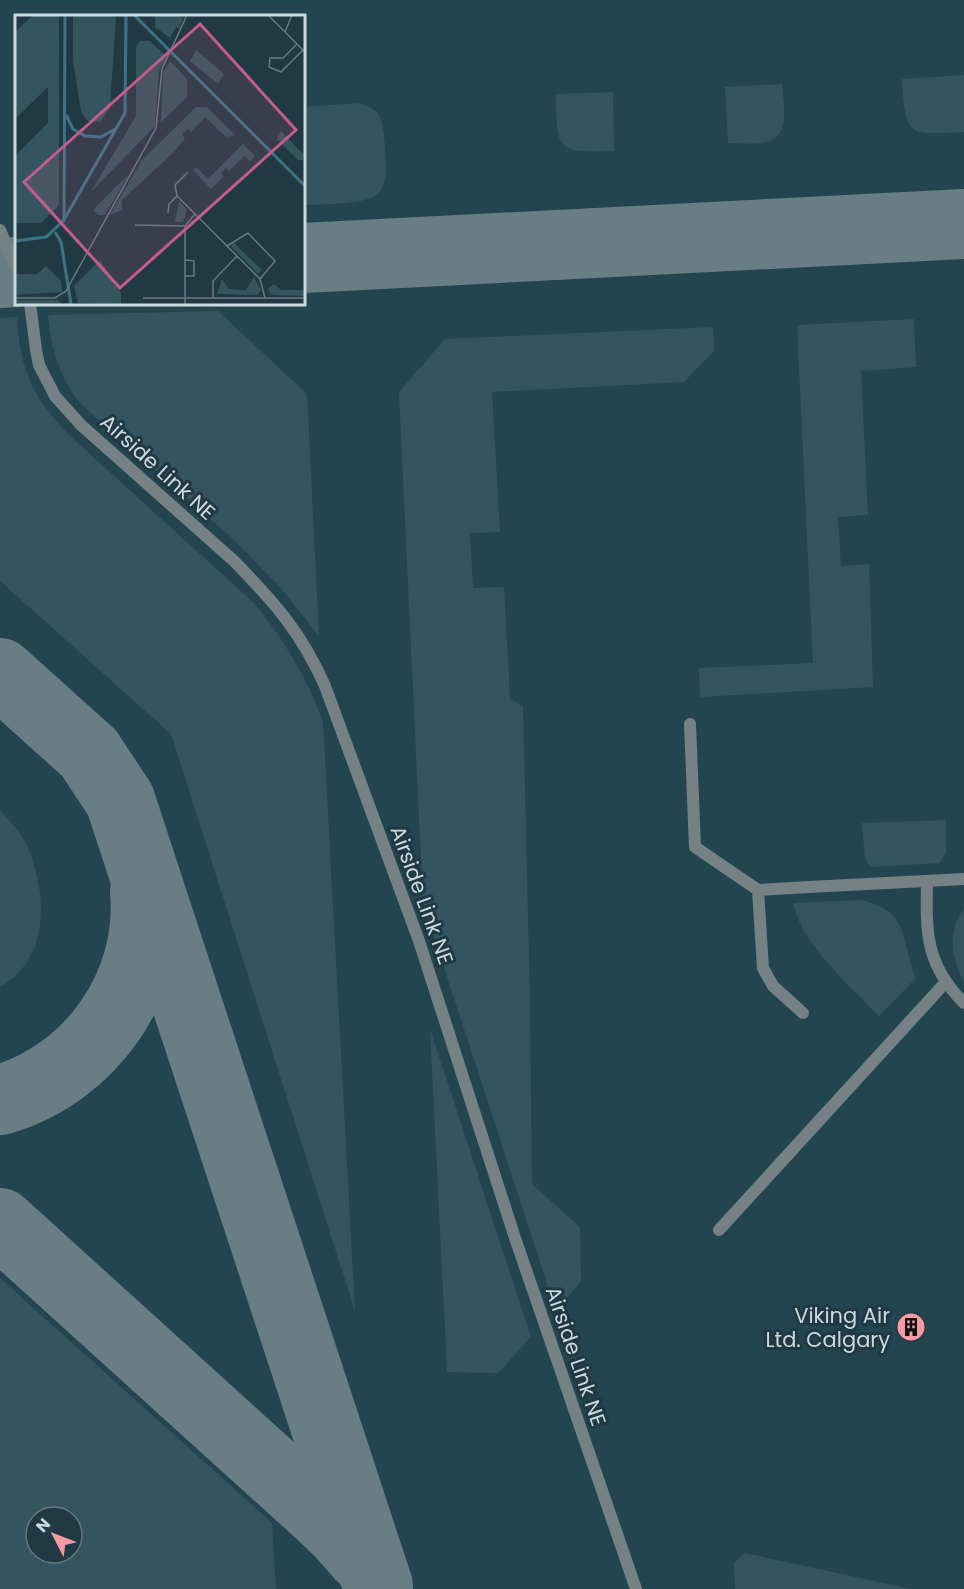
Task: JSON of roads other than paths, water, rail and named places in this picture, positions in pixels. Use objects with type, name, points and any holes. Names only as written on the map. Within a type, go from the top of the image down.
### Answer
[{"type":"street","points":[[0,230],[15,265]]},
{"type":"street","name":"Airside Link NE","points":[[30,304],[39,365],[55,396],[81,425],[258,585],[290,621],[315,663],[419,940],[515,1238],[636,1589]]},
{"type":"street","points":[[690,724],[695,847],[758,890],[964,879]]},
{"type":"street","points":[[927,881],[928,935],[937,968],[945,983],[964,1003]]},
{"type":"street","points":[[758,890],[763,969],[773,986],[803,1013]]},
{"type":"street","points":[[719,1230],[945,983]]},
{"type":"place","name":"Viking Air Ltd. Calgary","points":[[911,1327]]}]
